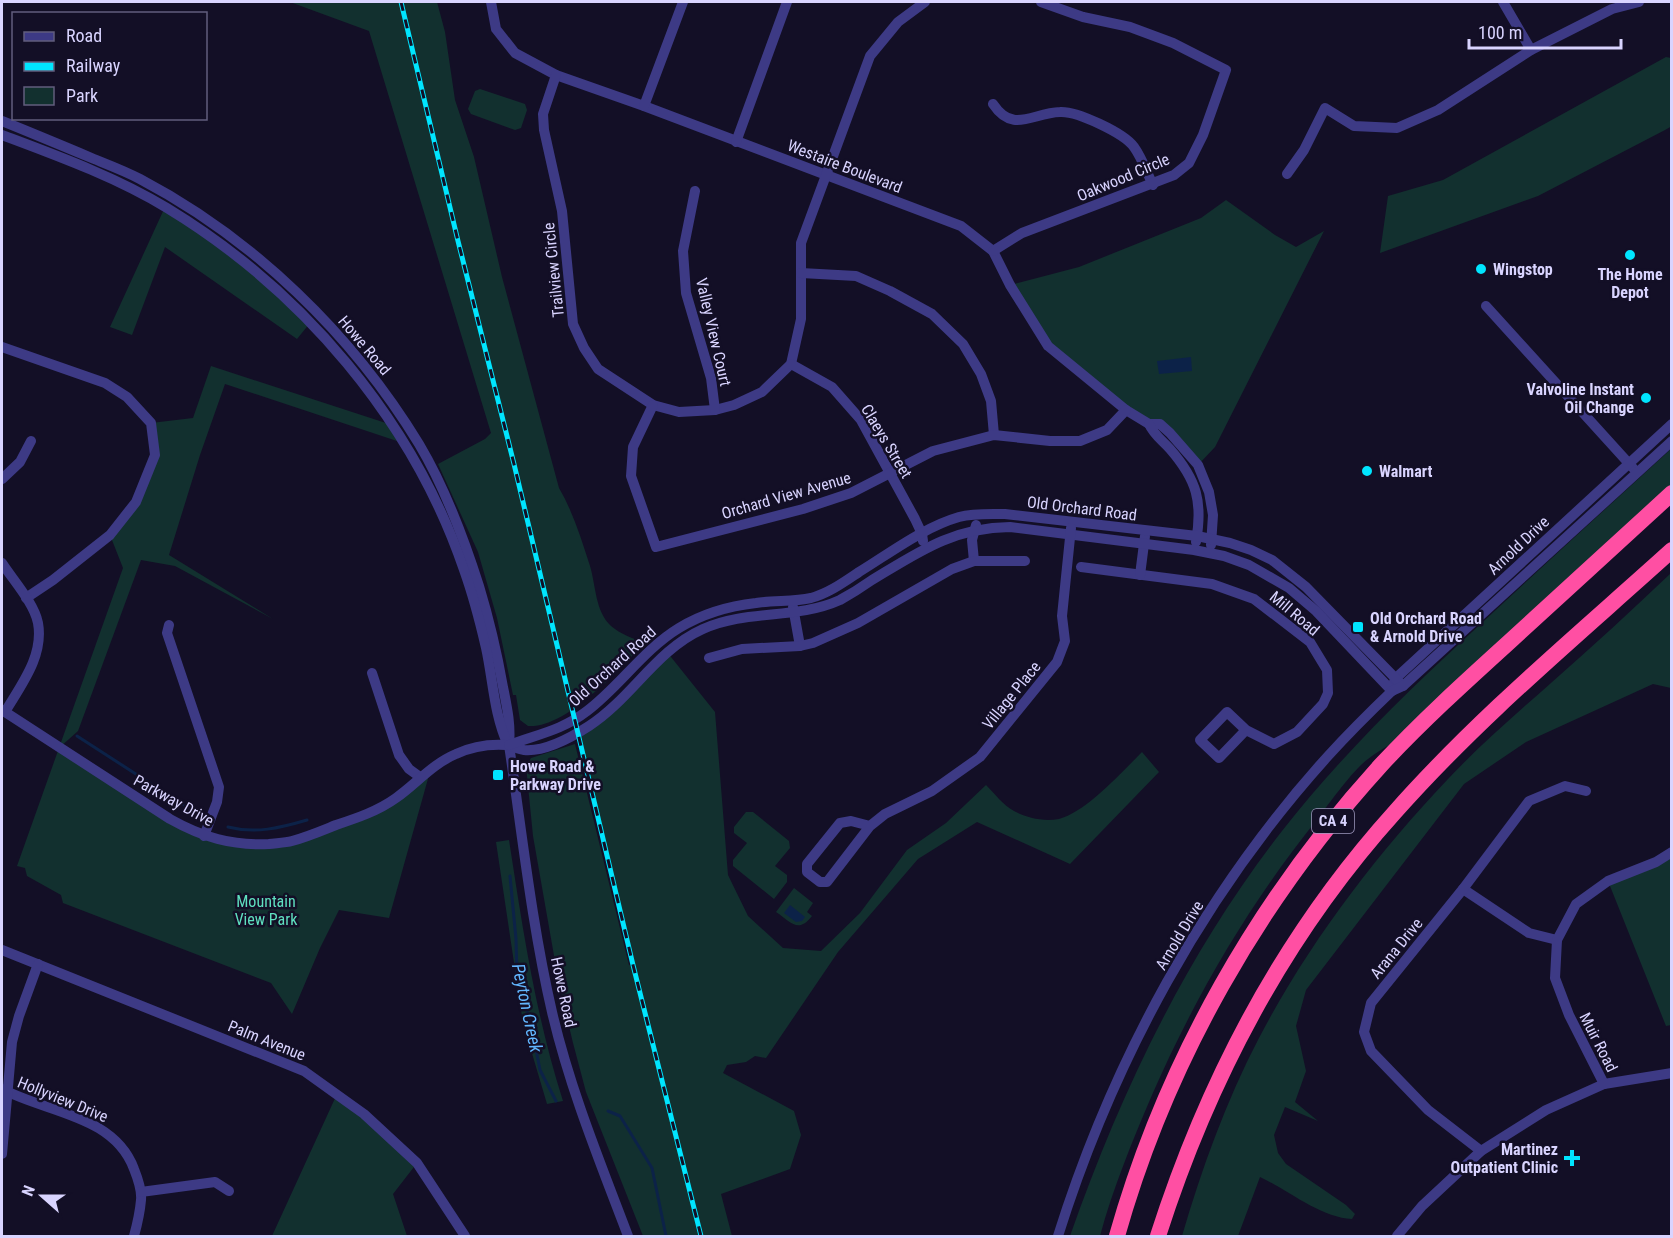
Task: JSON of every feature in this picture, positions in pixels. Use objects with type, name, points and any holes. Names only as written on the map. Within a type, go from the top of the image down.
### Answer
[{"type":"highway","name":"CA 4","points":[[1117,1236],[1157,1119],[1196,1034],[1254,932],[1307,855],[1350,801],[1414,730],[1671,493]]},
{"type":"highway","name":"CA 4","points":[[1158,1236],[1197,1129],[1236,1044],[1270,982],[1335,885],[1394,813],[1458,745],[1671,550]]},
{"type":"street","name":"Westaire Boulevard","points":[[491,2],[496,29],[514,53],[556,75],[961,226],[993,251],[1010,285],[1048,346],[1126,410],[1149,424],[1160,424],[1198,465],[1209,492],[1213,515],[1213,539],[1210,553]]},
{"type":"street","points":[[644,106],[683,2]]},
{"type":"street","points":[[736,142],[787,2]]},
{"type":"street","points":[[790,364],[801,319],[801,243],[870,56],[898,22],[925,2]]},
{"type":"street","name":"Oakwood Circle","points":[[993,251],[1022,233],[1153,185],[1174,175],[1189,163],[1203,135],[1226,70],[1162,39],[1130,27],[1083,17],[1041,2]]},
{"type":"street","points":[[1503,2],[1531,50]]},
{"type":"street","points":[[1287,174],[1304,150],[1325,108],[1354,126],[1397,128],[1438,110],[1531,50],[1612,9],[1639,2]]},
{"type":"street","name":"Trailview Circle","points":[[556,75],[543,114],[544,130],[562,211],[573,324],[584,348],[598,369],[653,405],[679,412],[715,410],[734,405],[762,392],[790,364]]},
{"type":"street","points":[[993,104],[1006,119],[1028,120],[1060,111],[1102,124],[1133,146],[1153,185]]},
{"type":"street","name":"Howe Road","points":[[2,121],[138,178],[178,201],[216,226],[285,281],[342,339],[388,396],[419,444],[446,499],[473,566],[493,635],[510,728],[508,745]]},
{"type":"street","name":"Howe Road","points":[[2,135],[101,174],[165,207],[250,267],[310,323],[359,376],[406,444],[444,520],[464,569],[478,616],[501,729],[508,745],[540,952],[552,1011],[580,1108],[628,1236]]},
{"type":"street","name":"Valley View Court","points":[[695,191],[683,251],[686,293],[711,378],[715,410]]},
{"type":"street","points":[[801,273],[856,276],[932,314],[963,344],[981,374],[991,401],[994,435]]},
{"type":"street","points":[[1486,306],[1637,472]]},
{"type":"street","points":[[2,346],[105,383],[127,397],[151,423],[155,455],[136,502],[110,535],[53,580],[26,598]]},
{"type":"street","name":"Claeys Street","points":[[790,364],[832,387],[861,420],[922,534]]},
{"type":"street","name":"Orchard View Avenue","points":[[653,405],[633,447],[632,476],[656,547],[803,509],[851,493],[933,451],[994,435],[1050,441],[1080,441],[1107,430],[1126,410]]},
{"type":"street","name":"Westaire Boulevard","points":[[1149,424],[1154,434],[1178,458],[1194,488],[1200,514],[1194,550]]},
{"type":"street","name":"Arnold Drive","points":[[1058,1236],[1084,1160],[1123,1068],[1150,1013],[1193,938],[1286,806],[1328,756],[1400,682],[1671,424]]},
{"type":"street","points":[[2,479],[20,462],[31,441]]},
{"type":"street","name":"Arnold Drive","points":[[1400,682],[1671,441]]},
{"type":"street","points":[[974,561],[972,540],[981,514]]},
{"type":"street","name":"Old Orchard Road","points":[[508,745],[553,731],[582,714],[602,698],[648,651],[695,619],[720,610],[756,603],[811,598],[829,592],[922,534],[960,517],[981,514],[1005,514],[1146,530],[1213,539],[1251,550],[1272,560],[1306,587],[1400,682]]},
{"type":"street","name":"Village Place","points":[[870,826],[851,821],[840,823],[807,864],[807,872],[820,882],[827,882],[870,826],[885,814],[932,791],[980,757],[1057,662],[1065,640],[1062,616],[1071,521]]},
{"type":"street","name":"Old Orchard Road","points":[[508,745],[531,750],[554,744],[578,733],[622,699],[667,652],[704,629],[725,621],[812,610],[841,599],[913,555],[950,536],[974,530],[1010,527],[1194,550],[1249,565],[1289,588],[1316,611],[1392,691]]},
{"type":"street","points":[[1140,575],[1146,530]]},
{"type":"street","points":[[913,555],[922,544],[922,534]]},
{"type":"street","points":[[709,658],[742,649],[800,646],[813,643],[858,622],[952,569],[974,561],[1025,561]]},
{"type":"street","points":[[2,563],[26,598],[38,621],[39,645],[30,671],[3,711]]},
{"type":"street","name":"Mill Road","points":[[1081,567],[1212,584],[1254,600],[1310,642],[1327,670],[1328,693],[1323,704],[1297,732],[1274,744],[1245,730]]},
{"type":"street","points":[[791,601],[800,646]]},
{"type":"street","points":[[169,626],[167,633],[219,787],[217,802],[204,836]]},
{"type":"street","points":[[372,673],[399,755],[409,769],[420,777]]},
{"type":"street","name":"Parkway Drive","points":[[3,711],[170,819],[204,836],[229,843],[251,845],[290,842],[374,811],[394,800],[420,777],[455,754],[492,745],[508,745]]},
{"type":"street","name":"Arana Drive","points":[[1481,1151],[1428,1110],[1371,1051],[1364,1032],[1371,1003],[1463,889],[1529,801],[1564,786],[1586,791]]},
{"type":"street","name":"Muir Road","points":[[1397,1236],[1422,1206],[1481,1151],[1546,1110],[1604,1084],[1569,1015],[1555,978],[1557,940],[1576,904],[1608,881],[1656,862],[1671,852]]},
{"type":"street","points":[[1463,889],[1529,933],[1557,940]]},
{"type":"street","name":"Palm Avenue","points":[[2,950],[304,1071],[364,1114],[417,1164],[465,1236]]},
{"type":"street","points":[[2,1154],[4,1091],[12,1042],[38,964]]},
{"type":"street","points":[[1604,1084],[1671,1073]]},
{"type":"street","name":"Hollyview Drive","points":[[4,1091],[99,1127],[116,1139],[130,1157],[141,1192],[134,1236]]},
{"type":"street","points":[[141,1192],[215,1182],[229,1191]]},
{"type":"green space","points":[[290,2],[437,2],[445,32],[455,100],[474,157],[502,277],[559,488],[580,535],[602,613],[615,629],[645,643],[607,681],[575,708],[543,724],[528,726],[520,720],[497,618],[478,552],[438,464],[485,439],[491,433],[369,31]]},
{"type":"green space","points":[[1666,57],[1671,58],[1672,126],[1538,196],[1380,253],[1388,196],[1443,180]]},
{"type":"green space","points":[[480,89],[525,104],[527,110],[521,128],[515,130],[471,114],[468,109],[475,91]]},
{"type":"green space","points":[[1226,200],[1296,247],[1324,231],[1215,447],[1198,465],[1170,433],[1149,424],[1048,346],[1010,285],[1079,267],[1201,218]]},
{"type":"green space","points":[[165,207],[207,235],[310,323],[297,339],[165,247],[132,335],[110,327]]},
{"type":"green space","name":"Mountain View Park","points":[[211,366],[392,425],[406,444],[225,384],[169,555],[273,619],[175,566],[141,560],[78,731],[59,748],[211,838],[290,842],[374,811],[431,768],[389,918],[339,910],[292,1014],[271,983],[63,903],[61,895],[27,876],[25,868],[17,866],[123,568],[110,535],[136,502],[155,455],[151,423],[193,418]]},
{"type":"green space","points":[[1671,449],[1671,493],[1414,730],[1361,765],[1333,798],[1245,919],[1186,1023],[1130,1148],[1100,1236],[1070,1236],[1111,1129],[1160,1025],[1216,925],[1282,831],[1329,774],[1405,695]]},
{"type":"green space","points":[[1671,573],[1671,688],[1653,684],[1526,742],[1464,784],[1306,990],[1296,1026],[1306,1071],[1295,1102],[1318,1121],[1285,1107],[1274,1135],[1278,1153],[1286,1164],[1346,1205],[1355,1214],[1352,1219],[1317,1209],[1260,1177],[1238,1236],[1182,1236],[1216,1135],[1247,1062],[1278,1003],[1344,902],[1421,808],[1460,766]]},
{"type":"green space","points":[[667,652],[715,712],[728,875],[748,916],[783,948],[821,951],[860,913],[907,850],[946,823],[986,785],[1006,806],[1019,813],[1035,819],[1053,820],[1069,815],[1092,800],[1142,752],[1159,772],[1070,864],[977,822],[918,859],[838,952],[766,1058],[755,1056],[746,1062],[727,1065],[723,1073],[794,1111],[801,1135],[790,1169],[721,1194],[732,1236],[643,1236],[586,1092],[559,984],[533,836],[526,766],[531,758],[575,744],[629,965],[633,966],[578,733]]},
{"type":"green space","points":[[746,812],[753,812],[789,841],[790,848],[775,866],[787,875],[787,882],[774,899],[733,866],[733,860],[747,843],[734,833],[734,827]]},
{"type":"green space","points":[[509,840],[537,1003],[563,1101],[547,1104],[523,1023],[496,842]]},
{"type":"green space","points":[[1671,852],[1671,1025],[1666,1026],[1608,881]]},
{"type":"green space","points":[[794,888],[813,903],[807,912],[812,916],[803,924],[798,925],[776,912]]},
{"type":"green space","points":[[337,1094],[417,1163],[393,1194],[407,1236],[272,1236]]},
{"type":"water","points":[[1191,357],[1192,371],[1159,374],[1157,361]]},
{"type":"water","points":[[790,905],[805,917],[802,921],[796,922],[784,913]]},
{"type":"waterway","name":"Peyton Creek","points":[[77,736],[190,809]]},
{"type":"waterway","name":"Peyton Creek","points":[[228,827],[248,830],[268,829],[307,820]]},
{"type":"waterway","name":"Peyton Creek","points":[[510,876],[517,978],[531,1024],[540,1070],[556,1101]]},
{"type":"waterway","name":"Peyton Creek","points":[[608,1111],[620,1116],[652,1168],[666,1236]]},
{"type":"railway","points":[[401,2],[633,965],[701,1236]]},
{"type":"place","name":"The Home Depot","points":[[1630,255]]},
{"type":"place","name":"Wingstop","points":[[1481,269]]},
{"type":"place","name":"Valvoline Instant Oil Change","points":[[1646,398]]},
{"type":"place","name":"Walmart","points":[[1367,471]]},
{"type":"place","name":"Old Orchard Road & Arnold Drive","points":[[1358,627]]},
{"type":"place","name":"Howe Road & Parkway Drive","points":[[498,775]]},
{"type":"place","name":"Martinez Outpatient Clinic","points":[[1572,1158]]}]
